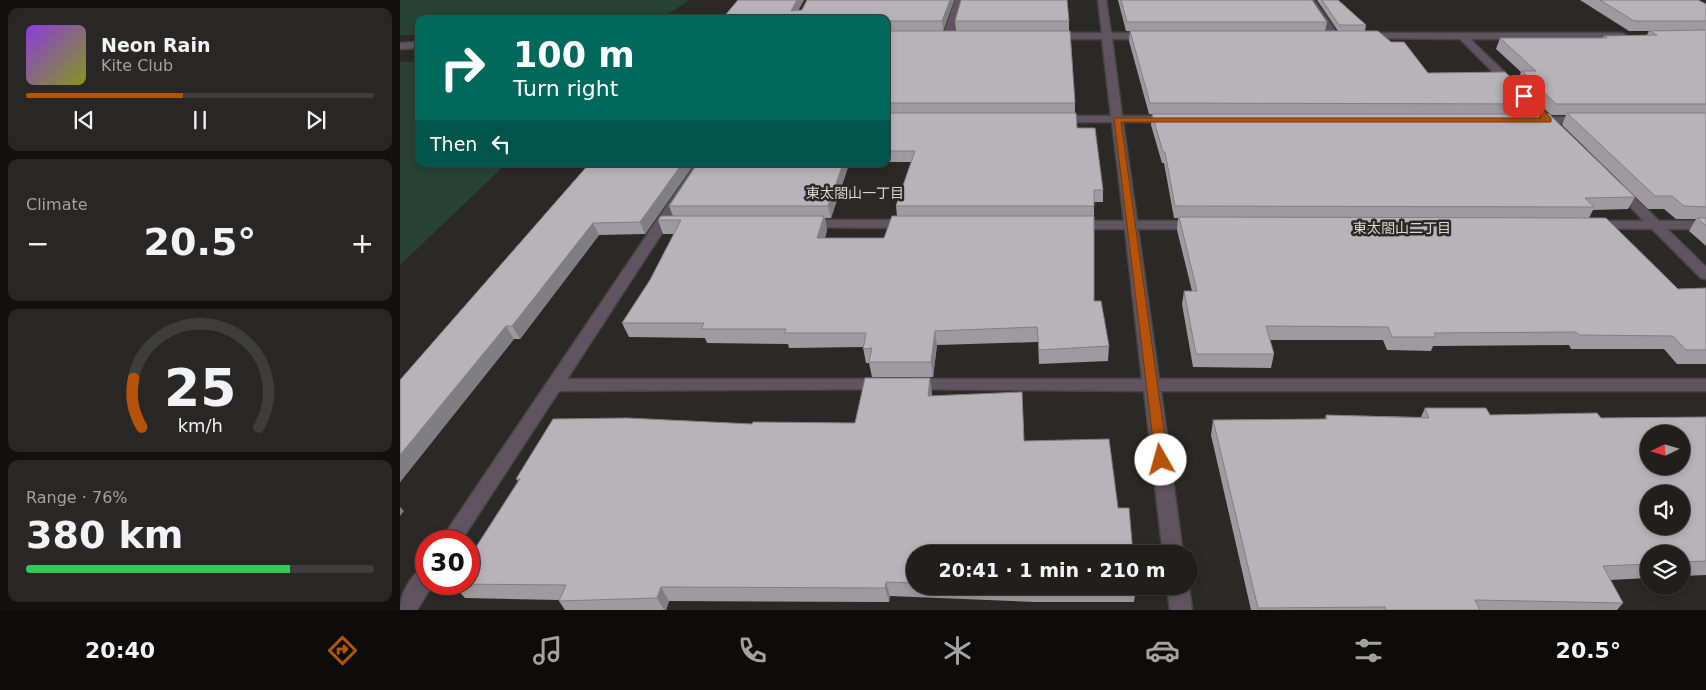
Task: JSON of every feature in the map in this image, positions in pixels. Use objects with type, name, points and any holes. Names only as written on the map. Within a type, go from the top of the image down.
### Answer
[{"type":"street","points":[[949,36],[959,0]]},
{"type":"street","points":[[1102,0],[1172,545]]},
{"type":"street","points":[[1310,0],[1339,36],[1628,36]]},
{"type":"street","points":[[1037,36],[1156,36]]},
{"type":"street","points":[[1462,36],[1562,133]]},
{"type":"street","points":[[400,46],[415,46]]},
{"type":"street","points":[[1040,119],[1185,120]]},
{"type":"street","points":[[1519,120],[1598,120]]},
{"type":"street","points":[[457,530],[699,167]]},
{"type":"street","points":[[1609,179],[1706,275]]},
{"type":"street","points":[[661,224],[681,224]]},
{"type":"street","points":[[791,224],[921,224]]},
{"type":"street","points":[[1060,224],[1210,225]]},
{"type":"street","points":[[1576,225],[1706,225]]},
{"type":"street","points":[[554,385],[1706,386]]},
{"type":"street","points":[[405,610],[415,595]]},
{"type":"street","points":[[1179,595],[1181,610]]},
{"type":"green space","points":[[400,0],[689,0],[667,15],[415,15],[415,35],[400,35]]},
{"type":"green space","points":[[400,62],[415,62],[415,167],[503,167],[400,265]]},
{"type":"building","points":[[738,0],[797,0],[791,11],[802,10],[807,0],[950,0],[942,21],[890,21],[890,15],[725,15]]},
{"type":"building","points":[[961,0],[1067,0],[1069,21],[955,21]]},
{"type":"building","points":[[1121,0],[1312,0],[1327,22],[1127,22]]},
{"type":"building","points":[[1322,0],[1338,0],[1366,25],[1339,25]]},
{"type":"building","points":[[1600,0],[1698,0],[1706,4],[1706,21],[1634,21]]},
{"type":"building","points":[[1706,30],[1706,104],[1556,104],[1522,71],[1536,71],[1500,38],[1607,38],[1604,36],[1657,35],[1650,31]]},
{"type":"building","points":[[890,31],[1070,31],[1075,103],[890,103]]},
{"type":"building","points":[[1130,31],[1378,31],[1391,42],[1404,42],[1428,73],[1505,72],[1538,104],[1150,103]]},
{"type":"building","points":[[890,113],[1076,113],[1077,128],[1095,128],[1103,190],[1094,190],[1094,206],[896,206],[915,151],[890,151]]},
{"type":"building","points":[[1567,113],[1706,113],[1706,207],[1684,206],[1672,196],[1655,196]]},
{"type":"building","points":[[1152,114],[1549,114],[1635,197],[1585,198],[1594,207],[1175,206],[1165,152],[1163,152]]},
{"type":"building","points":[[586,167],[680,167],[640,222],[593,223],[512,326],[506,326],[400,455],[400,380]]},
{"type":"building","points":[[695,167],[842,167],[828,206],[669,206]]},
{"type":"building","points":[[661,216],[824,216],[817,238],[884,238],[892,216],[1094,216],[1094,301],[1101,301],[1109,346],[1039,350],[1037,327],[935,331],[931,362],[869,362],[872,348],[863,349],[866,333],[784,333],[786,329],[701,329],[704,323],[622,323],[650,280],[681,220],[658,220]]},
{"type":"building","points":[[1179,217],[1606,218],[1678,289],[1706,288],[1706,350],[1686,350],[1673,336],[1579,335],[1576,332],[1434,333],[1436,337],[1392,337],[1388,327],[1266,326],[1274,354],[1196,354],[1184,291],[1197,291]]},
{"type":"building","points":[[1697,218],[1706,218],[1706,226]]},
{"type":"building","points":[[865,378],[930,378],[928,396],[1022,392],[1024,441],[1109,439],[1118,508],[1129,508],[1132,545],[906,545],[906,583],[886,582],[885,588],[661,587],[657,598],[559,601],[566,585],[480,584],[480,541],[520,479],[516,479],[553,419],[627,418],[752,424],[753,422],[855,423]]},
{"type":"building","points":[[1425,408],[1486,408],[1490,415],[1597,413],[1601,418],[1706,417],[1706,561],[1690,562],[1690,545],[1640,545],[1640,564],[1603,566],[1623,603],[1475,600],[1480,610],[1386,610],[1385,607],[1258,608],[1213,420],[1327,419],[1326,415],[1429,418]]},
{"type":"district","name":"東太閤山一丁目","points":[[855,193]]},
{"type":"district","name":"東太閤山二丁目","points":[[1402,228]]},
{"type":"route","points":[[1161,460],[1117,119],[1548,120],[1524,96]]}]
